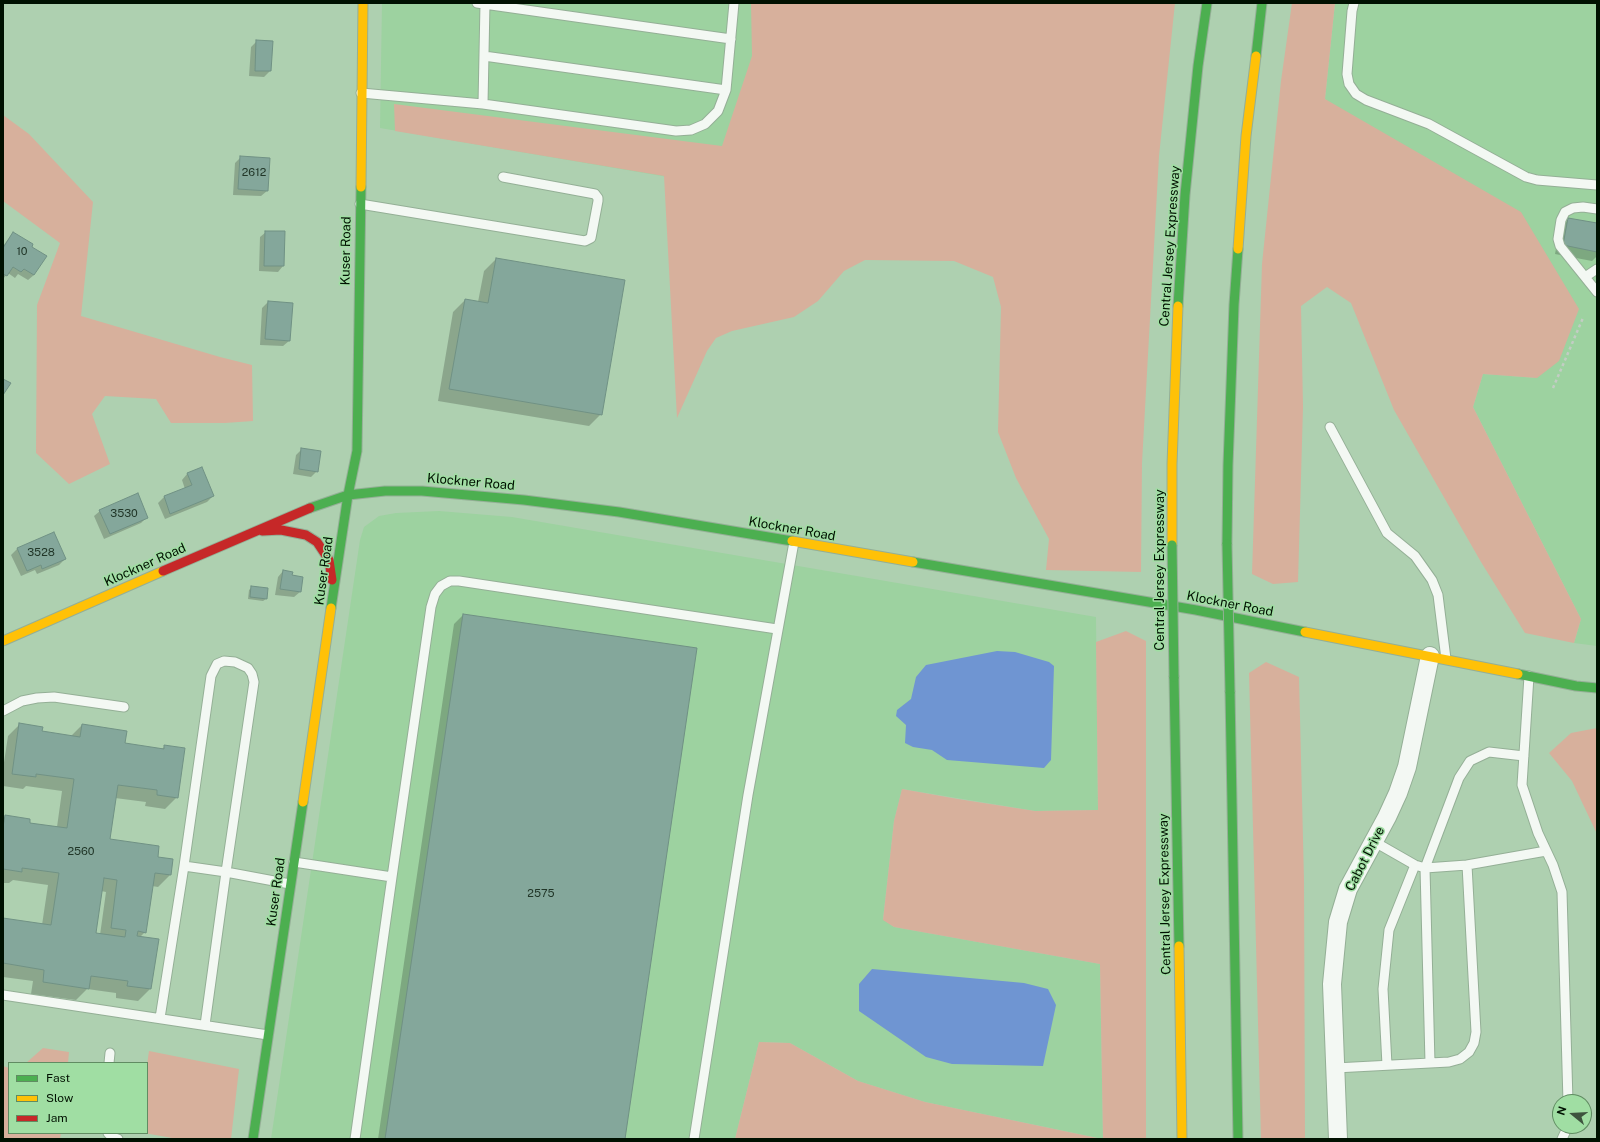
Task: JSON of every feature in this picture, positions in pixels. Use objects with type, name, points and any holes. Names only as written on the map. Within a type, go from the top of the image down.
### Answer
[{"type":"main road","name":"Kuser Road","points":[[253,1139],[348,495],[357,451],[361,92],[364,3]]},
{"type":"main road","name":"Central Jersey Expressway","points":[[1182,1139],[1172,464],[1178,302],[1185,195],[1206,3]]},
{"type":"main road","points":[[1238,1139],[1227,544],[1228,465],[1234,305],[1241,199],[1246,136],[1261,6]]},
{"type":"main road","name":"Klockner Road","points":[[3,641],[304,510],[348,495],[385,491],[422,491],[524,500],[618,512],[1196,610],[1576,686],[1597,688]]},
{"type":"main road","points":[[255,531],[281,530],[306,535],[317,542],[329,560],[334,596]]},
{"type":"street","name":"Cabot Drive","points":[[1338,1139],[1332,984],[1338,922],[1348,888],[1398,793],[1407,767],[1438,658]]},
{"type":"lane","points":[[483,104],[484,56],[482,3],[731,38]]},
{"type":"lane","points":[[361,92],[483,104],[676,131],[691,130],[705,124],[718,111],[726,90],[734,3]]},
{"type":"lane","points":[[1354,3],[1352,11],[1347,74],[1349,84],[1356,94],[1366,100],[1429,124],[1526,177],[1537,180],[1597,185]]},
{"type":"lane","points":[[484,56],[726,90]]},
{"type":"lane","points":[[360,204],[585,241],[591,238],[598,201],[595,194],[503,177]]},
{"type":"lane","points":[[1597,209],[1583,207],[1572,208],[1565,212],[1561,220],[1558,239],[1560,246],[1597,292]]},
{"type":"lane","points":[[1585,277],[1597,268]]},
{"type":"lane","points":[[1330,427],[1387,533],[1415,556],[1432,580],[1438,596],[1438,658]]},
{"type":"lane","points":[[694,1139],[748,795],[794,542]]},
{"type":"lane","points":[[355,1139],[431,607],[435,594],[441,586],[450,581],[460,582],[777,629]]},
{"type":"lane","points":[[160,1018],[184,866],[211,676],[217,664],[224,661],[234,662],[248,668],[252,674],[254,682],[205,1025]]},
{"type":"lane","points":[[1529,676],[1522,785],[1538,833],[1553,865],[1562,892],[1568,1094]]},
{"type":"lane","points":[[3,711],[22,701],[54,697],[124,708]]},
{"type":"lane","points":[[1430,1063],[1425,868],[1459,778],[1470,761],[1489,752],[1524,756]]},
{"type":"lane","points":[[1373,841],[1415,865],[1425,868],[1467,865],[1546,851]]},
{"type":"lane","points":[[293,862],[392,876]]},
{"type":"lane","points":[[1387,1065],[1383,989],[1389,930],[1415,865]]},
{"type":"lane","points":[[1335,1068],[1449,1062],[1460,1059],[1469,1052],[1474,1043],[1476,1032],[1467,865]]},
{"type":"lane","points":[[184,866],[290,884]]},
{"type":"lane","points":[[3,995],[268,1035]]},
{"type":"lane","points":[[109,1062],[110,1052]]},
{"type":"lane","points":[[109,1134],[118,1139]]},
{"type":"path","points":[[1553,388],[1583,318]]},
{"type":"shaded area","points":[[382,3],[997,3],[750,191],[380,128]]},
{"type":"shaded area","points":[[751,3],[1175,3],[1159,156],[1142,463],[1141,572],[1046,570],[1049,539],[1016,478],[998,432],[1001,307],[993,277],[954,261],[865,260],[844,271],[818,301],[794,317],[732,331],[716,338],[707,351],[677,418],[664,176],[395,131],[394,104],[722,146],[752,56]]},
{"type":"shaded area","points":[[1292,3],[1335,3],[1325,99],[1521,212],[1579,309],[1559,361],[1537,378],[1483,374],[1473,407],[1581,619],[1574,643],[1525,633],[1481,562],[1394,410],[1351,303],[1327,287],[1301,306],[1303,407],[1298,582],[1273,584],[1252,574],[1262,264],[1281,81]]},
{"type":"shaded area","points":[[1335,3],[1597,3],[1597,646],[1574,643],[1581,619],[1473,407],[1483,374],[1537,378],[1325,99]]},
{"type":"shaded area","points":[[3,115],[29,134],[93,202],[81,316],[252,365],[253,421],[225,423],[171,423],[156,399],[105,396],[92,414],[110,464],[69,484],[36,453],[37,305],[60,243],[3,201]]},
{"type":"shaded area","points":[[439,511],[512,517],[1096,617],[1098,810],[1035,811],[902,789],[894,821],[883,919],[894,927],[1100,964],[1103,1139],[925,1102],[858,1081],[790,1043],[759,1042],[735,1139],[271,1139],[360,540],[364,527],[379,516],[396,513]]},
{"type":"shaded area","points":[[1126,631],[1146,641],[1146,1139],[1103,1139],[1100,964],[894,927],[883,920],[894,821],[902,789],[1035,811],[1098,810],[1096,642]]},
{"type":"shaded area","points":[[1266,662],[1299,677],[1304,880],[1305,1139],[1261,1139],[1249,673]]},
{"type":"shaded area","points":[[1597,728],[1597,834],[1572,781],[1549,753],[1571,733]]},
{"type":"shaded area","points":[[759,1042],[790,1043],[858,1081],[925,1102],[1102,1139],[735,1139]]},
{"type":"shaded area","points":[[43,1048],[69,1052],[68,1062],[27,1062]]},
{"type":"shaded area","points":[[149,1051],[239,1069],[231,1139],[178,1139],[148,1134],[147,1062]]},
{"type":"shaded area","points":[[3,1066],[8,1068],[8,1134],[61,1134],[60,1139],[3,1139]]},
{"type":"water","points":[[997,651],[1015,652],[1049,662],[1054,666],[1051,760],[1044,768],[947,760],[932,750],[913,747],[905,743],[906,725],[896,716],[897,710],[911,699],[916,677],[926,665]]},
{"type":"water","points":[[872,969],[1024,983],[1048,989],[1056,1005],[1043,1066],[952,1064],[926,1057],[859,1011],[859,984]]},
{"type":"building","points":[[256,40],[273,41],[271,71],[255,71]]},
{"type":"building","points":[[240,156],[270,158],[268,191],[238,189]]},
{"type":"building","points":[[1568,218],[1597,223],[1597,252],[1563,245]]},
{"type":"building","points":[[265,231],[285,231],[284,266],[264,266]]},
{"type":"building","points":[[13,232],[33,244],[32,247],[47,256],[34,275],[24,269],[21,272],[13,267],[7,276],[3,274],[3,248]]},
{"type":"building","points":[[496,258],[625,280],[602,415],[449,389],[465,299],[488,303]]},
{"type":"building","points":[[268,301],[293,303],[290,341],[265,339]]},
{"type":"building","points":[[3,379],[11,383],[3,395]]},
{"type":"building","points":[[301,448],[321,451],[318,472],[299,469]]},
{"type":"building","points":[[202,467],[214,496],[170,514],[164,496],[192,485],[187,473]]},
{"type":"building","points":[[138,493],[148,518],[110,534],[99,510]]},
{"type":"building","points":[[54,532],[66,559],[42,569],[41,565],[27,571],[17,548]]},
{"type":"building","points":[[283,570],[293,572],[292,575],[303,577],[301,592],[280,589]]},
{"type":"building","points":[[251,586],[268,588],[267,599],[250,597]]},
{"type":"building","points":[[463,614],[697,648],[625,1139],[385,1139]]},
{"type":"building","points":[[19,723],[43,727],[42,731],[80,737],[82,724],[127,731],[125,743],[164,749],[164,745],[185,748],[178,798],[157,795],[157,790],[118,785],[110,839],[159,846],[158,857],[173,859],[171,875],[155,873],[146,933],[138,931],[137,936],[159,939],[151,989],[127,986],[128,981],[91,976],[89,989],[43,982],[44,970],[3,963],[3,918],[51,925],[59,873],[22,868],[22,872],[3,869],[3,827],[5,815],[30,819],[30,823],[67,828],[74,779],[36,774],[36,777],[12,774]],"holes":[[[104,878],[117,880],[111,928],[126,930],[125,937],[96,933]]]},
{"type":"traffic: fast","points":[[1178,306],[1185,195],[1198,66],[1207,3]]},
{"type":"traffic: fast","points":[[1256,56],[1262,3]]},
{"type":"traffic: fast","points":[[331,608],[348,495],[357,451],[361,187]]},
{"type":"traffic: fast","points":[[1227,544],[1228,465],[1234,305],[1238,249]]},
{"type":"traffic: fast","points":[[310,508],[348,495],[385,491],[422,491],[524,500],[619,512],[792,541]]},
{"type":"traffic: fast","points":[[1227,544],[1230,692]]},
{"type":"traffic: fast","points":[[1172,545],[1174,677]]},
{"type":"traffic: fast","points":[[913,562],[1196,610],[1305,632]]},
{"type":"traffic: fast","points":[[1518,674],[1576,686],[1597,688]]},
{"type":"traffic: fast","points":[[1174,677],[1179,946]]},
{"type":"traffic: fast","points":[[1230,692],[1238,1139]]},
{"type":"traffic: fast","points":[[253,1139],[303,802]]},
{"type":"traffic: slow","points":[[361,187],[363,3]]},
{"type":"traffic: slow","points":[[1238,249],[1246,136],[1256,56]]},
{"type":"traffic: slow","points":[[1172,545],[1172,464],[1178,306]]},
{"type":"traffic: slow","points":[[792,541],[913,562]]},
{"type":"traffic: slow","points":[[3,641],[163,571]]},
{"type":"traffic: slow","points":[[303,802],[331,608]]},
{"type":"traffic: slow","points":[[1305,632],[1518,674]]},
{"type":"traffic: slow","points":[[1179,946],[1182,1139]]},
{"type":"traffic: jam","points":[[163,571],[310,508]]},
{"type":"traffic: jam","points":[[262,531],[281,530],[306,535],[317,542],[329,560],[332,580]]}]
